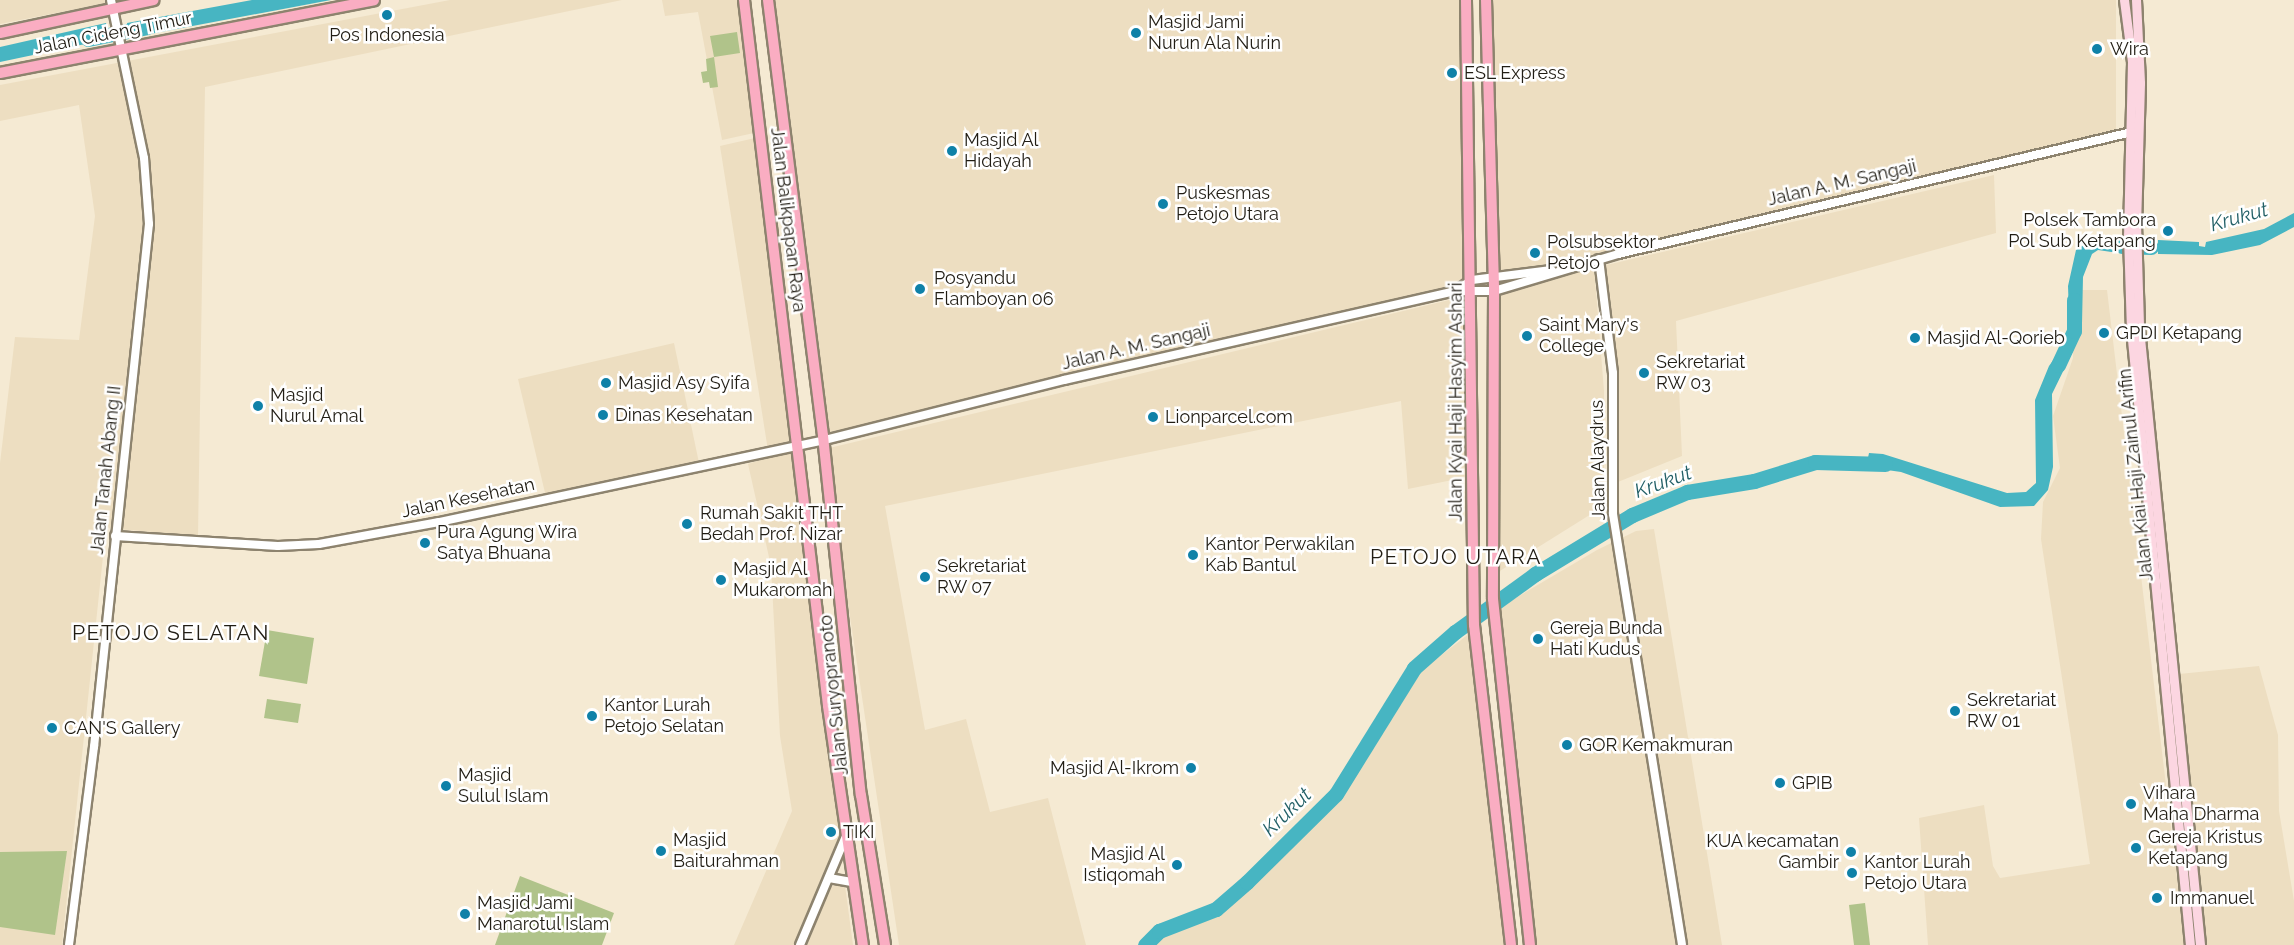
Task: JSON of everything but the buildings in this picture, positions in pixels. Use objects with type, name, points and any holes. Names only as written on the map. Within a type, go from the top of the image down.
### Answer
[{"type":"main road","points":[[0,33],[154,0]]},
{"type":"main road","name":"Jalan Cideng Timur","points":[[0,73],[120,47],[374,0]]},
{"type":"main road","name":"Jalan Balikpapan Raya","points":[[744,0],[800,445]]},
{"type":"main road","name":"Jalan Balikpapan Raya","points":[[768,0],[824,441]]},
{"type":"main road","name":"Jalan Kyai Haji Hasyim Ashari","points":[[1466,0],[1472,280],[1474,625],[1511,945]]},
{"type":"main road","name":"Jalan Kyai Haji Hasyim Ashari","points":[[1486,0],[1494,277],[1494,605],[1530,945]]},
{"type":"main road","points":[[2124,0],[2132,62],[2135,131]]},
{"type":"main road","points":[[2135,131],[2136,0]]},
{"type":"main road","name":"Jalan Kiai Haji Zainul Arifin","points":[[2135,131],[2131,329],[2178,784],[2190,945]]},
{"type":"main road","name":"Jalan Suryopranoto","points":[[824,441],[861,795],[885,945]]},
{"type":"main road","name":"Jalan Suryopranoto","points":[[800,445],[846,836],[862,945]]},
{"type":"main road","name":"Jalan Kiai Haji Zainul Arifin","points":[[2178,784],[2200,945]]},
{"type":"street","name":"Jalan Tanah Abang II","points":[[69,945],[149,215],[144,158],[113,9]]},
{"type":"street","name":"Jalan A. M. Sangaji","points":[[1456,291],[1472,294],[1494,291],[1554,270],[2135,131]]},
{"type":"street","name":"Jalan Alaydrus","points":[[1599,259],[1613,373],[1613,514],[1657,771],[1682,945]]},
{"type":"street","name":"Jalan A. M. Sangaji","points":[[824,441],[1036,387],[1456,291],[1472,280],[1554,270]]},
{"type":"street","name":"Jalan Kesehatan","points":[[115,536],[278,546],[319,544],[824,441]]},
{"type":"street","points":[[800,945],[846,836]]},
{"type":"street","points":[[829,878],[852,882]]},
{"type":"shaded area","points":[[0,0],[123,0],[0,24]]},
{"type":"shaded area","points":[[450,0],[622,0],[205,87],[198,536],[106,528],[62,945],[0,945],[0,463],[15,337],[79,340],[95,216],[79,105],[0,121],[0,85]]},
{"type":"shaded area","points":[[662,0],[739,0],[754,133],[722,140],[698,12],[665,16]]},
{"type":"shaded area","points":[[775,0],[1459,0],[1465,285],[826,438]]},
{"type":"shaded area","points":[[1484,0],[2116,0],[2116,133],[1492,284]]},
{"type":"shaded area","points":[[755,138],[842,842],[796,945],[734,945],[792,811],[780,736],[771,566],[748,464],[769,457],[720,146]]},
{"type":"shaded area","points":[[1994,175],[1996,233],[1676,321],[1682,456],[1613,484],[1602,266]]},
{"type":"shaded area","points":[[1594,266],[1604,391],[1604,506],[1495,574],[1498,291]]},
{"type":"shaded area","points":[[2074,290],[2107,290],[2185,945],[1928,945],[1919,818],[1984,805],[1993,866],[2000,878],[2090,864],[2041,539],[2043,502],[2060,468],[2053,416],[2073,358]]},
{"type":"shaded area","points":[[1466,296],[1467,477],[1408,489],[1401,401],[885,506],[925,730],[966,719],[990,812],[1048,798],[1086,945],[899,945],[825,449]]},
{"type":"shaded area","points":[[674,343],[699,463],[546,497],[518,379]]},
{"type":"shaded area","points":[[1654,529],[1722,945],[1531,945],[1492,612],[1597,550],[1636,531]]},
{"type":"shaded area","points":[[1474,630],[1510,945],[1151,945],[1160,936],[1223,911],[1274,864],[1342,793],[1422,670]]},
{"type":"shaded area","points":[[2259,666],[2278,735],[2279,811],[2294,901],[2294,945],[2197,945],[2169,675]]},
{"type":"shaded area","points":[[844,878],[853,945],[807,945],[830,888]]},
{"type":"green space","points":[[737,32],[740,53],[714,57],[710,36]]},
{"type":"green space","points":[[714,57],[718,87],[710,88],[709,82],[703,83],[701,72],[707,71],[706,59]]},
{"type":"green space","points":[[267,630],[314,638],[307,684],[259,676]]},
{"type":"green space","points":[[267,699],[301,704],[298,723],[264,718]]},
{"type":"green space","points":[[67,851],[55,935],[0,927],[0,852]]},
{"type":"green space","points":[[520,876],[614,913],[602,945],[495,945]]},
{"type":"green space","points":[[1865,903],[1870,945],[1854,945],[1849,905]]},
{"type":"water","points":[[252,0],[331,0],[129,38],[127,23]]},
{"type":"water","points":[[106,23],[109,39],[0,62],[0,47]]},
{"type":"water","points":[[2294,213],[2294,227],[2260,245],[2212,255],[2158,254],[2158,240],[2199,242],[2199,246],[2205,247],[2206,242],[2264,229]]},
{"type":"water","points":[[2091,240],[2124,242],[2125,254],[2098,250],[2092,254],[2083,277],[2082,324],[2069,314],[2068,286],[2076,250]]},
{"type":"water","points":[[2064,345],[2074,349],[2052,394],[2053,467],[2048,490],[2034,506],[2000,507],[1901,472],[1866,467],[1869,453],[1883,454],[2007,493],[2026,492],[2036,483],[2035,400],[2049,366]]},
{"type":"waterway","points":[[88,39],[147,27]]},
{"type":"waterway","name":"Krukut","points":[[2122,246],[2151,247]]},
{"type":"waterway","name":"Krukut","points":[[2058,365],[2074,331],[2074,300]]},
{"type":"waterway","name":"Krukut","points":[[1145,945],[1159,931],[1216,909],[1247,882],[1336,794],[1414,668],[1455,632],[1535,574],[1632,515],[1687,492],[1754,481],[1815,462],[1885,464]]},
{"type":"place","name":"Pos Indonesia","points":[[387,15]]},
{"type":"place","name":"Masjid Jami Nurun Ala Nurin","points":[[1136,33]]},
{"type":"place","name":"Wira","points":[[2097,49]]},
{"type":"place","name":"ESL Express","points":[[1452,73]]},
{"type":"place","name":"Masjid Al Hidayah","points":[[952,151]]},
{"type":"place","name":"Puskesmas Petojo Utara","points":[[1163,204]]},
{"type":"place","name":"Polsek Tambora Pol Sub Ketapang","points":[[2168,231]]},
{"type":"place","name":"Polsubsektor Petojo","points":[[1535,253]]},
{"type":"place","name":"Posyandu Flamboyan 06","points":[[920,289]]},
{"type":"place","name":"GPDI Ketapang","points":[[2104,333]]},
{"type":"place","name":"Saint Mary's College","points":[[1527,336]]},
{"type":"place","name":"Masjid Al-Qorieb","points":[[1915,338]]},
{"type":"place","name":"Sekretariat RW 03","points":[[1644,373]]},
{"type":"place","name":"Masjid Asy Syifa","points":[[606,383]]},
{"type":"place","name":"Masjid Nurul Amal","points":[[258,406]]},
{"type":"place","name":"Dinas Kesehatan","points":[[603,415]]},
{"type":"place","name":"Lionparcel.com","points":[[1153,417]]},
{"type":"place","name":"Rumah Sakit THT Bedah Prof. Nizar","points":[[687,524]]},
{"type":"place","name":"Pura Agung Wira Satya Bhuana","points":[[425,543]]},
{"type":"place","name":"Kantor Perwakilan Kab Bantul","points":[[1193,555]]},
{"type":"place","name":"Sekretariat RW 07","points":[[925,577]]},
{"type":"place","name":"Masjid Al Mukaromah","points":[[721,580]]},
{"type":"place","name":"Gereja Bunda Hati Kudus","points":[[1538,639]]},
{"type":"place","name":"Sekretariat RW 01","points":[[1955,711]]},
{"type":"place","name":"Kantor Lurah Petojo Selatan","points":[[592,716]]},
{"type":"place","name":"CAN'S Gallery","points":[[52,728]]},
{"type":"place","name":"GOR Kemakmuran","points":[[1567,745]]},
{"type":"place","name":"Masjid Al-Ikrom","points":[[1191,768]]},
{"type":"place","name":"GPIB","points":[[1780,783]]},
{"type":"place","name":"Masjid Sulul Islam","points":[[446,786]]},
{"type":"place","name":"Vihara Maha Dharma","points":[[2131,804]]},
{"type":"place","name":"TIKI","points":[[831,832]]},
{"type":"place","name":"Gereja Kristus Ketapang","points":[[2136,848]]},
{"type":"place","name":"Masjid Baiturahman","points":[[661,851]]},
{"type":"place","name":"KUA kecamatan Gambir","points":[[1851,852]]},
{"type":"place","name":"Masjid Al Istiqomah","points":[[1177,865]]},
{"type":"place","name":"Kantor Lurah Petojo Utara","points":[[1852,873]]},
{"type":"place","name":"Immanuel","points":[[2157,898]]},
{"type":"place","name":"Masjid Jami Manarotul Islam","points":[[465,914]]},
{"type":"district","name":"PETOJO UTARA","points":[[1456,557]]},
{"type":"district","name":"PETOJO SELATAN","points":[[171,633]]}]
